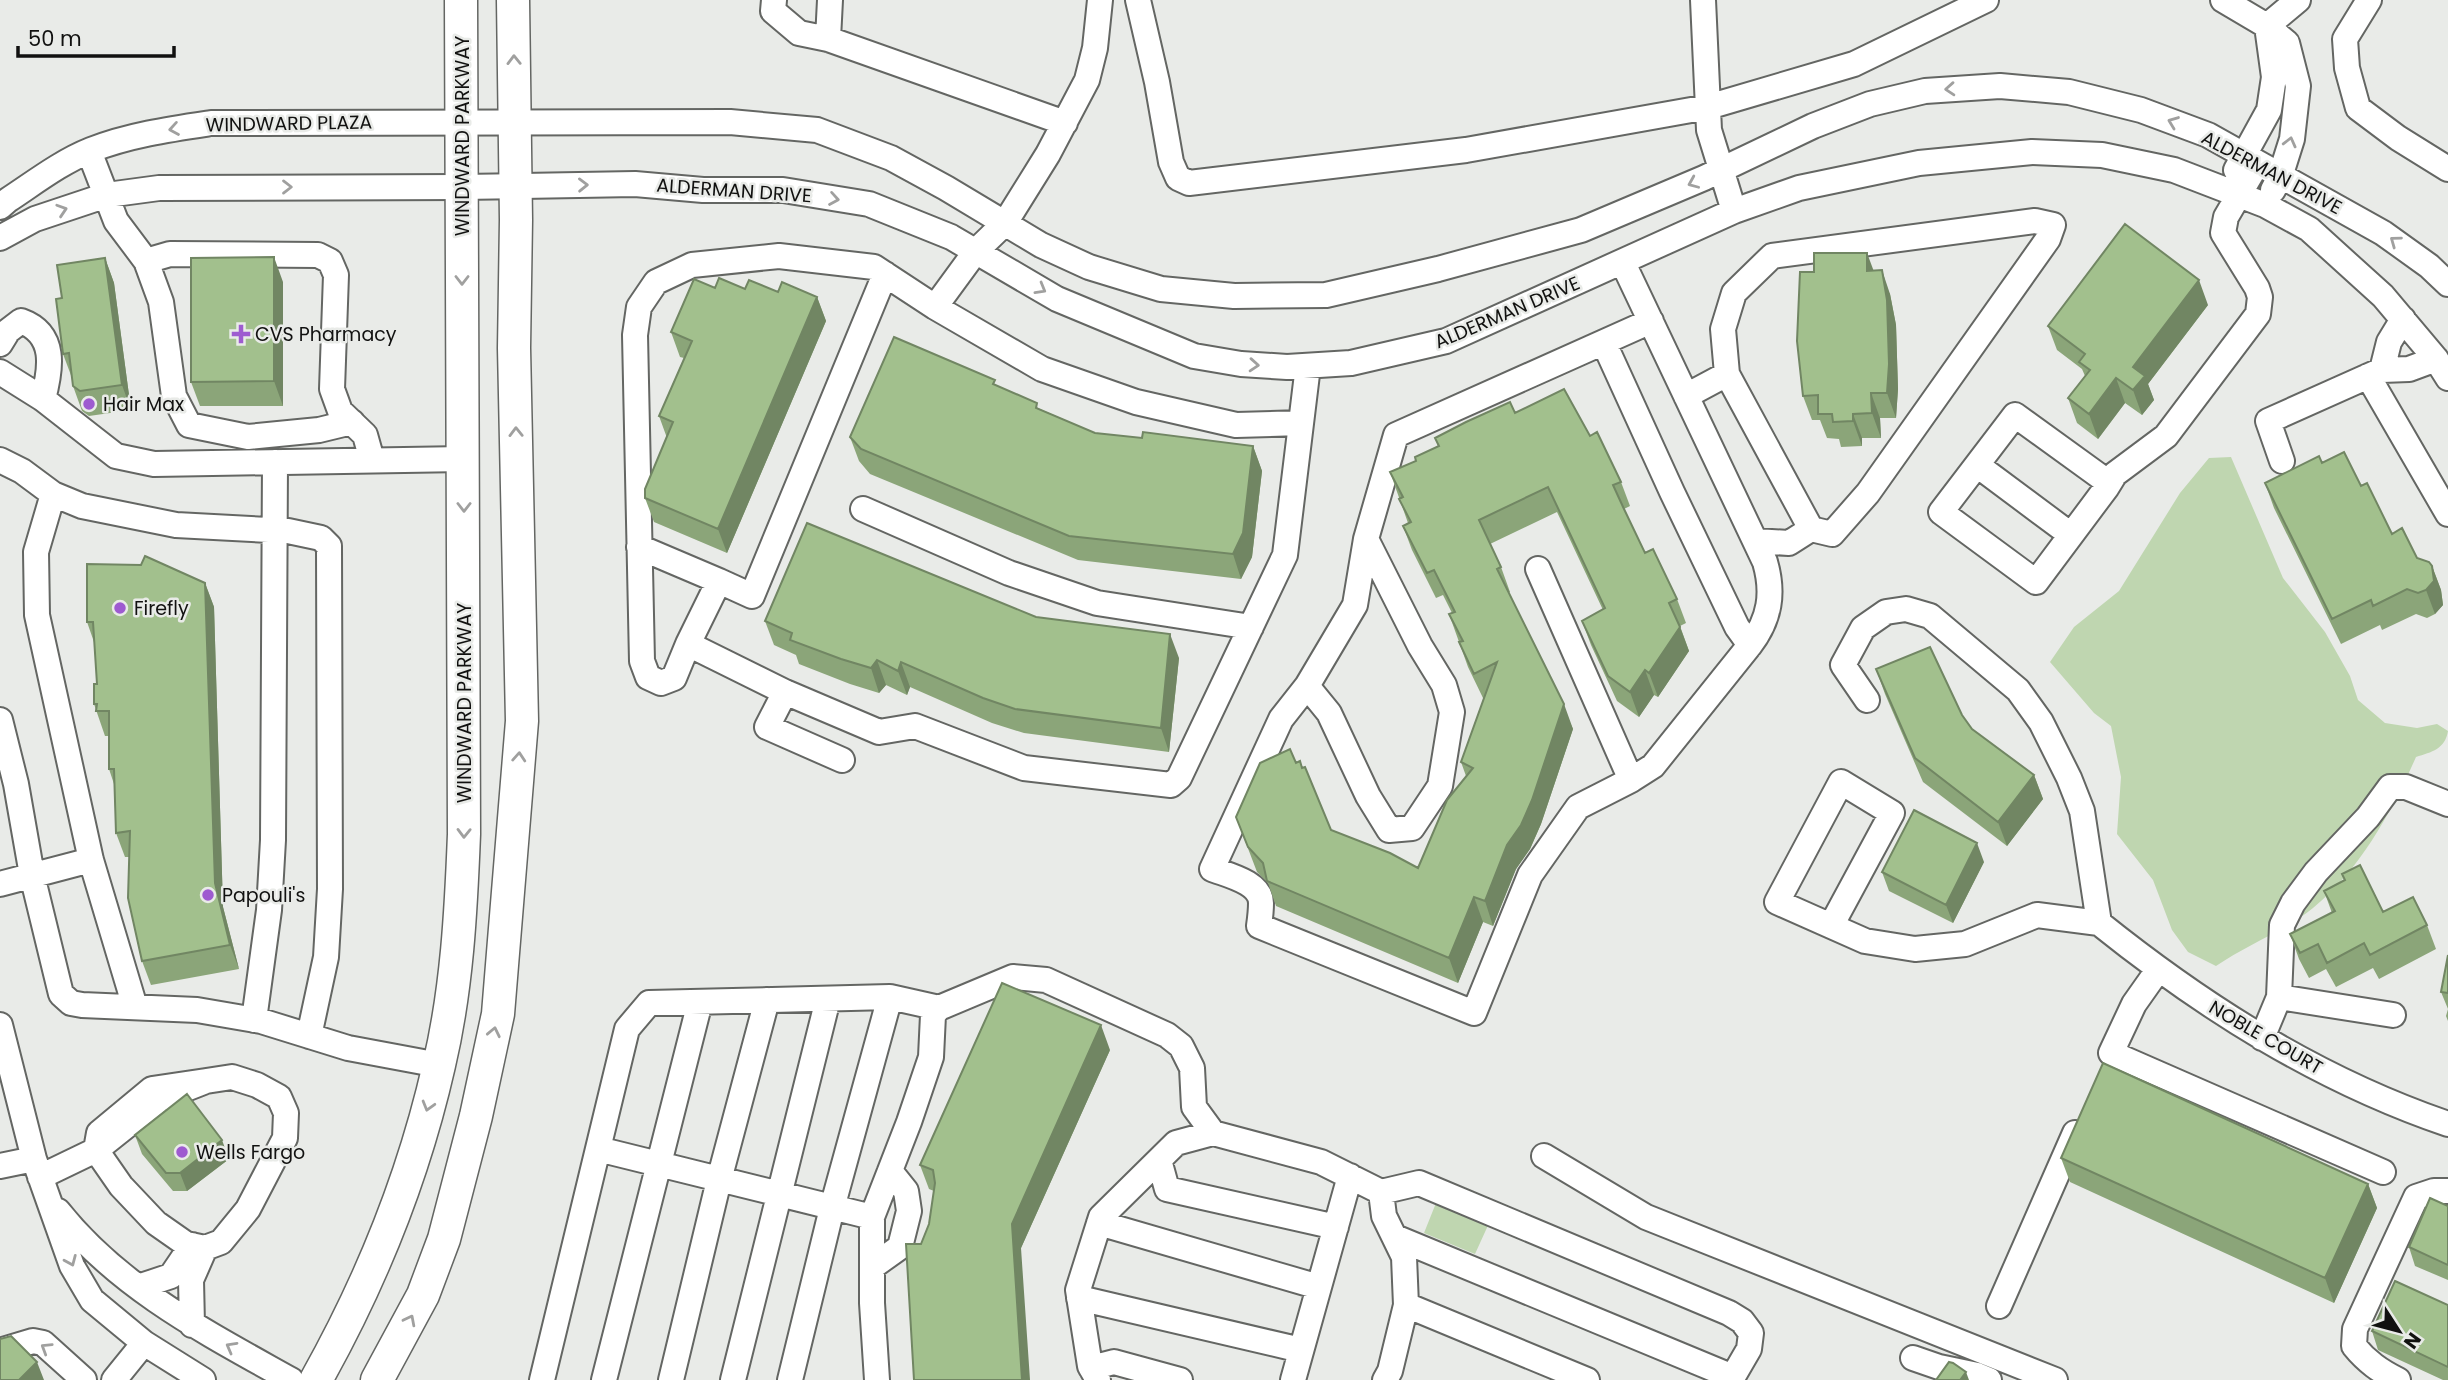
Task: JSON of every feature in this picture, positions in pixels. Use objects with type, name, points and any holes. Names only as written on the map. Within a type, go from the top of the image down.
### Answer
[{"type":"main road","name":"WINDWARD PARKWAY","points":[[316,1380],[366,1283],[408,1174],[439,1065],[460,930],[464,848],[461,0]]},
{"type":"main road","points":[[377,1380],[423,1295],[444,1238],[498,1014],[522,721],[514,348],[513,0]]},
{"type":"street","points":[[774,0],[773,11],[799,33],[828,39],[1065,123]]},
{"type":"street","points":[[828,39],[830,0]]},
{"type":"street","points":[[935,307],[976,251],[1005,223],[1065,123],[1087,80],[1095,48],[1100,0]]},
{"type":"street","points":[[1138,0],[1157,82],[1171,162],[1178,178],[1189,183],[1466,150],[1708,107],[1854,64],[1986,0]]},
{"type":"street","points":[[1703,0],[1709,130],[1734,211]]},
{"type":"street","points":[[2223,0],[2267,26],[2287,43],[2298,86],[2292,139],[2280,177],[2265,205]]},
{"type":"street","points":[[2267,26],[2298,0]]},
{"type":"street","points":[[2369,0],[2345,39],[2347,68],[2358,108],[2398,138],[2448,169]]},
{"type":"street","points":[[2109,483],[2014,415],[1941,512],[2036,582],[2071,535],[2109,483],[2115,474],[2166,436],[2258,314],[2260,298],[2257,288],[2223,233],[2232,192],[2250,160],[2269,110],[2274,77],[2267,26]]},
{"type":"street","name":"ALDERMAN DRIVE","points":[[515,121],[730,122],[817,130],[891,158],[1041,245],[1089,267],[1161,289],[1234,296],[1326,295],[1438,269],[1581,230],[1721,171],[1813,126],[1870,104],[1925,91],[2000,86],[2068,92],[2141,110],[2208,135],[2383,233],[2430,266],[2448,284]]},
{"type":"street","name":"WINDWARD PLAZA","points":[[0,207],[63,164],[89,151],[163,131],[211,122],[515,121]]},
{"type":"street","points":[[89,151],[116,221],[146,261],[161,302],[174,396],[189,425],[248,437],[319,430],[352,422]]},
{"type":"street","name":"ALDERMAN DRIVE","points":[[462,187],[635,184],[703,190],[783,190],[869,204],[951,237],[1057,299],[1194,356],[1241,365],[1287,367],[1351,363],[1447,341],[1734,211],[1800,188],[1919,163],[2032,152],[2102,155],[2174,170],[2265,205],[2309,229],[2383,296],[2442,369]]},
{"type":"street","points":[[0,238],[35,219],[107,195],[159,188],[462,187]]},
{"type":"street","points":[[1755,541],[1789,543],[1811,529],[1832,534],[1868,493],[2048,239],[2053,225],[2035,221],[1772,256],[1734,293],[1723,329],[1727,374],[1811,529]]},
{"type":"street","points":[[146,261],[170,254],[318,255],[330,261],[336,275],[332,389],[340,411],[365,435],[372,460]]},
{"type":"street","points":[[719,581],[674,678],[660,683],[648,677],[642,661],[635,335],[639,307],[656,282],[692,265],[779,256],[874,267],[935,307],[1042,369],[1136,402],[1236,425],[1301,423]]},
{"type":"street","points":[[1623,263],[1651,321],[1755,541],[1771,583],[1769,609],[1757,636],[1653,766],[1632,780],[1578,807],[1530,875],[1474,1013],[1259,926],[1262,900],[1255,890],[1245,882],[1212,869],[1281,719],[1307,687],[1354,605],[1366,539],[1396,435],[1651,321]]},
{"type":"street","points":[[639,547],[752,596],[885,274]]},
{"type":"street","points":[[2375,373],[2389,342],[2403,320]]},
{"type":"street","points":[[0,344],[8,331],[22,321],[36,326],[48,344],[49,377],[43,399]]},
{"type":"street","points":[[1604,343],[1737,627],[1750,645]]},
{"type":"street","points":[[688,643],[785,692],[880,732],[915,726],[1024,768],[1171,785],[1179,778],[1284,555],[1308,366]]},
{"type":"street","points":[[2282,461],[2268,421],[2375,373],[2442,369]]},
{"type":"street","points":[[0,372],[43,399],[116,456],[154,464],[464,459]]},
{"type":"street","points":[[2375,373],[2448,513]]},
{"type":"street","points":[[1686,396],[1727,374]]},
{"type":"street","points":[[0,460],[22,471],[52,494],[82,506],[176,525],[275,530],[321,538],[329,546],[330,889],[326,957],[309,1036]]},
{"type":"street","points":[[254,1020],[269,910],[273,840],[275,462]]},
{"type":"street","points":[[1976,465],[2071,535]]},
{"type":"street","points":[[52,494],[36,552],[37,615],[91,860],[135,1007]]},
{"type":"street","points":[[863,509],[1009,573],[1097,603],[1251,627]]},
{"type":"street","points":[[1307,687],[1329,713],[1368,796],[1389,830],[1412,828],[1440,786],[1452,712],[1444,684],[1420,646],[1366,539]]},
{"type":"street","points":[[1538,569],[1632,780]]},
{"type":"street","points":[[1831,926],[1892,813],[1841,782],[1777,902],[1831,926],[1865,941],[1915,949],[1965,944],[2036,915],[2099,923],[2082,811],[2041,722],[2018,690],[1930,616],[1906,609],[1886,612],[1863,628],[1843,665],[1867,700]]},
{"type":"street","points":[[785,692],[767,727],[842,760]]},
{"type":"street","points":[[0,720],[16,784],[32,876],[61,994],[71,1003],[197,1010],[254,1020],[348,1048],[439,1065]]},
{"type":"street","points":[[2262,1038],[2279,997],[2283,925],[2293,903],[2316,872],[2368,817],[2390,788],[2406,787],[2448,804]]},
{"type":"street","points":[[0,884],[91,860]]},
{"type":"street","name":"NOBLE COURT","points":[[2099,923],[2158,970],[2262,1038],[2353,1086],[2448,1124]]},
{"type":"street","points":[[2100,1078],[2134,1004],[2158,970]]},
{"type":"street","points":[[877,1380],[872,1217],[931,1057],[933,1015],[939,1008],[1013,976],[1046,980],[1167,1035],[1181,1046],[1192,1068],[1194,1107],[1213,1133]]},
{"type":"street","points":[[790,1380],[832,1208],[890,997]]},
{"type":"street","points":[[542,1380],[627,1029],[649,1003],[890,997],[939,1008]]},
{"type":"street","points":[[2279,997],[2393,1015]]},
{"type":"street","points":[[733,1380],[828,999]]},
{"type":"street","points":[[671,1380],[719,1180],[767,1000]]},
{"type":"street","points":[[604,1380],[700,1002]]},
{"type":"street","points":[[0,1025],[40,1177],[72,1266],[92,1300],[144,1343],[203,1380]]},
{"type":"street","points":[[2111,1053],[2383,1172]]},
{"type":"street","points":[[152,1072],[206,1081],[232,1077],[257,1085],[279,1097],[286,1113],[285,1138],[248,1209],[221,1242],[199,1246],[186,1244],[156,1223],[121,1186],[100,1150],[111,1106],[152,1072]]},
{"type":"street","points":[[0,1166],[40,1177],[171,1113],[206,1081]]},
{"type":"street","points":[[1999,1306],[2083,1116]]},
{"type":"street","points":[[1180,1380],[1114,1362],[1095,1374],[1078,1290],[1101,1217],[1176,1143],[1213,1133],[1321,1162],[1381,1192],[1419,1183],[1436,1189],[1729,1313],[1742,1321],[1751,1333],[1749,1349],[1732,1379],[1395,1237]]},
{"type":"street","points":[[598,1149],[872,1217]]},
{"type":"street","points":[[1544,1156],[1646,1217],[2055,1380]]},
{"type":"street","points":[[1160,1160],[1167,1189],[1336,1227]]},
{"type":"street","points":[[872,1267],[900,1247],[909,1211],[906,1191],[890,1171]]},
{"type":"street","points":[[1293,1380],[1350,1176]]},
{"type":"street","points":[[40,1177],[69,1225],[99,1256],[192,1325],[291,1380]]},
{"type":"street","points":[[2398,1380],[2365,1359],[2354,1346],[2355,1329],[2416,1197],[2434,1191],[2448,1191]]},
{"type":"street","points":[[1381,1192],[1384,1216],[1404,1257],[1406,1305],[1395,1377]]},
{"type":"street","points":[[1099,1223],[1319,1287]]},
{"type":"street","points":[[138,1287],[170,1276],[199,1246]]},
{"type":"street","points":[[192,1325],[191,1280],[199,1246]]},
{"type":"street","points":[[1079,1298],[1301,1350]]},
{"type":"street","points":[[1406,1305],[1587,1380]]},
{"type":"street","points":[[0,1353],[33,1341],[43,1343],[84,1380]]},
{"type":"street","points":[[114,1380],[144,1343]]},
{"type":"street","points":[[1913,1358],[1989,1380]]},
{"type":"green space","points":[[2231,457],[2283,578],[2325,632],[2350,676],[2358,700],[2385,723],[2417,728],[2437,724],[2448,731],[2441,746],[2416,757],[2373,838],[2346,876],[2330,893],[2302,916],[2216,966],[2188,952],[2172,930],[2153,880],[2117,834],[2121,777],[2111,726],[2094,713],[2050,662],[2074,627],[2119,591],[2180,493],[2209,458]]},
{"type":"green space","points":[[1438,1198],[1490,1221],[1475,1254],[1424,1233]]},
{"type":"building","points":[[2125,224],[2199,280],[2133,367],[2145,376],[2133,390],[2116,378],[2089,414],[2068,398],[2090,370],[2079,362],[2085,354],[2048,326]]},
{"type":"building","points":[[1814,253],[1867,253],[1867,271],[1882,270],[1887,300],[1887,393],[1871,393],[1872,413],[1853,414],[1853,421],[1833,422],[1832,414],[1818,414],[1818,395],[1803,396],[1797,341],[1800,272],[1814,272]]},
{"type":"building","name":"CVS Pharmacy","points":[[274,257],[274,381],[191,382],[191,258]]},
{"type":"building","points":[[105,258],[122,385],[80,391],[73,386],[69,353],[63,354],[56,299],[62,298],[57,265]]},
{"type":"building","points":[[719,278],[745,289],[749,280],[778,292],[782,282],[817,297],[718,529],[645,498],[645,489],[673,422],[659,416],[692,341],[671,332],[694,279],[715,288]]},
{"type":"building","points":[[894,337],[995,380],[993,384],[1037,403],[1036,408],[1095,433],[1142,438],[1143,432],[1253,446],[1243,533],[1233,554],[1069,536],[861,449],[850,437]]},
{"type":"building","points":[[1564,389],[1590,436],[1597,432],[1621,482],[1613,485],[1645,553],[1653,549],[1677,599],[1669,603],[1680,627],[1649,673],[1645,670],[1630,692],[1608,676],[1582,621],[1605,608],[1548,487],[1479,520],[1501,567],[1497,569],[1564,704],[1521,825],[1507,845],[1485,901],[1474,897],[1449,958],[1267,881],[1263,863],[1248,847],[1236,817],[1260,763],[1290,749],[1296,763],[1300,761],[1302,768],[1305,767],[1331,830],[1390,853],[1418,868],[1447,800],[1473,768],[1461,762],[1497,662],[1474,674],[1459,642],[1463,641],[1449,614],[1455,612],[1434,570],[1427,573],[1403,526],[1411,522],[1399,499],[1403,497],[1390,472],[1416,461],[1415,457],[1439,446],[1435,438],[1466,422],[1510,402],[1515,413]]},
{"type":"building","points":[[2344,452],[2361,486],[2367,483],[2392,534],[2402,528],[2417,558],[2429,562],[2432,566],[2434,581],[2426,590],[2418,593],[2407,589],[2373,606],[2371,600],[2332,619],[2265,483],[2319,456],[2322,463]]},
{"type":"building","points":[[807,523],[1036,617],[1170,634],[1161,728],[1015,709],[901,662],[898,671],[877,660],[871,668],[790,640],[792,633],[765,621]]},
{"type":"building","points":[[145,556],[205,583],[215,883],[230,945],[142,961],[128,898],[130,831],[116,833],[114,769],[109,769],[109,711],[96,711],[97,704],[94,704],[94,684],[97,684],[93,622],[87,622],[87,564],[141,565]]},
{"type":"building","points":[[1930,647],[1962,715],[1972,729],[2034,775],[1998,822],[1915,758],[1876,669]]},
{"type":"building","points":[[1914,810],[1977,843],[1946,905],[1882,872]]},
{"type":"building","points":[[2360,865],[2383,912],[2413,897],[2427,925],[2370,955],[2364,943],[2327,963],[2318,944],[2300,953],[2290,934],[2335,911],[2324,891],[2345,880],[2342,874]]},
{"type":"building","points":[[2448,955],[2448,993],[2441,992]]},
{"type":"building","points":[[1002,983],[1101,1025],[1012,1224],[1022,1380],[914,1380],[906,1244],[921,1244],[929,1224],[935,1183],[933,1170],[920,1165]]},
{"type":"building","points":[[2103,1063],[2368,1184],[2325,1278],[2061,1158]]},
{"type":"building","name":"Wells Fargo","points":[[187,1094],[222,1140],[180,1173],[166,1173],[135,1135]]},
{"type":"building","points":[[2430,1198],[2448,1206],[2448,1265],[2409,1247]]},
{"type":"building","points":[[2395,1281],[2448,1305],[2448,1367],[2372,1331]]},
{"type":"building","points":[[11,1336],[37,1362],[19,1380],[0,1380],[0,1339]]},
{"type":"building","points":[[1949,1362],[1966,1372],[1962,1380],[1936,1380]]},
{"type":"place","name":"CVS Pharmacy","points":[[241,334]]},
{"type":"place","name":"Hair Max","points":[[89,404]]},
{"type":"place","name":"Firefly","points":[[120,608]]},
{"type":"place","name":"Papouli's","points":[[208,895]]},
{"type":"place","name":"Wells Fargo","points":[[182,1152]]}]
